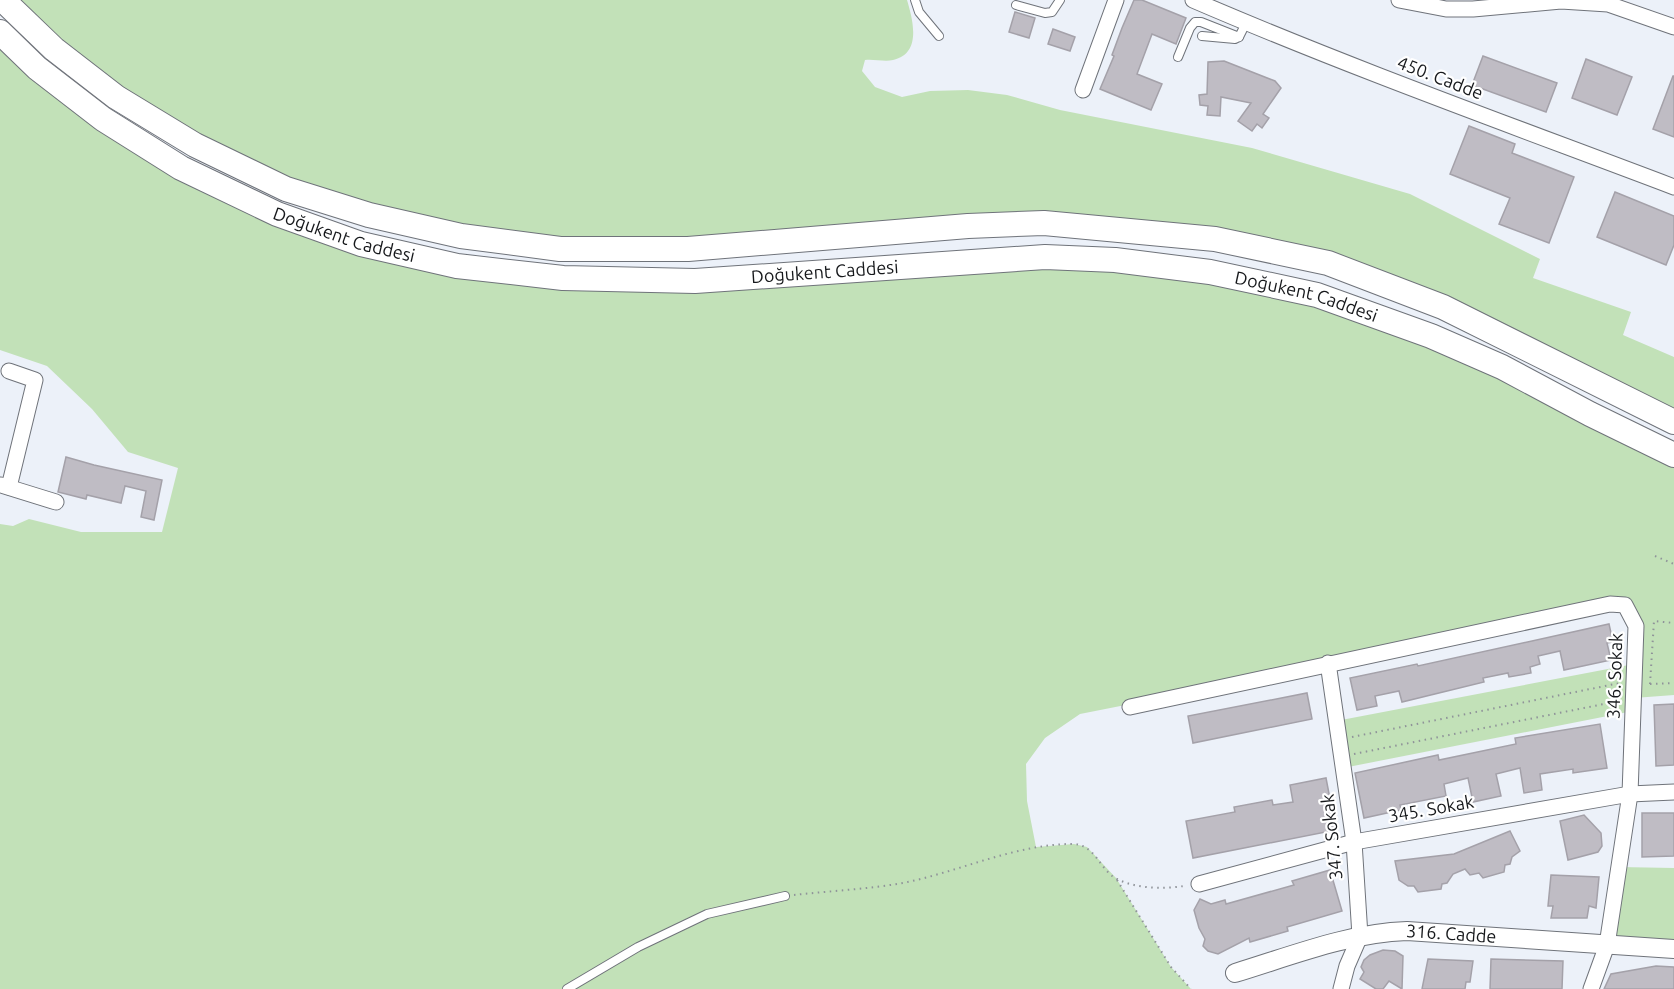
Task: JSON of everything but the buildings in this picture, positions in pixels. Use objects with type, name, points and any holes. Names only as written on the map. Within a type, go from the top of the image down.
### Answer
[{"type":"main road","name":"Doğukent Caddesi","points":[[3,0],[54,49],[116,97],[195,145],[286,189],[369,215],[461,237],[560,249],[688,249],[968,226],[1044,224],[1215,239],[1328,262],[1443,307],[1674,422]]},
{"type":"main road","name":"Doğukent Caddesi","points":[[0,32],[37,68],[103,119],[180,168],[277,214],[361,244],[457,267],[575,278],[695,281],[1045,257],[1115,261],[1210,272],[1317,295],[1431,336],[1502,367],[1590,414],[1674,454]]},
{"type":"street","points":[[1083,90],[1116,0]]},
{"type":"street","name":"450. Cadde","points":[[1193,0],[1222,6],[1242,30],[1418,91],[1674,187]]},
{"type":"street","points":[[1399,0],[1446,9],[1473,9],[1561,0],[1608,4],[1674,27]]},
{"type":"street","points":[[9,370],[35,380],[4,485],[56,502]]},
{"type":"street","name":"346. Sokak","points":[[1328,663],[1618,604],[1625,605],[1636,626],[1630,794],[1607,945],[1590,989]]},
{"type":"street","points":[[1130,707],[1328,663]]},
{"type":"street","name":"347. Sokak","points":[[1328,663],[1354,842],[1360,936]]},
{"type":"street","name":"345. Sokak","points":[[1199,884],[1354,842],[1630,794],[1674,792]]},
{"type":"street","name":"316. Cadde","points":[[1235,973],[1360,936],[1407,931],[1674,949]]},
{"type":"street","points":[[1341,989],[1347,966],[1360,936]]},
{"type":"lane","points":[[915,0],[918,12],[939,36]]},
{"type":"lane","points":[[1016,5],[1045,13],[1052,12],[1060,0]]},
{"type":"lane","points":[[1179,57],[1190,28],[1196,22],[1242,30]]},
{"type":"lane","points":[[1202,36],[1232,39],[1242,30]]},
{"type":"lane","points":[[567,989],[638,947],[707,914],[785,897]]},
{"type":"path","points":[[1655,556],[1674,564]]},
{"type":"path","points":[[1650,684],[1654,621],[1674,623]]},
{"type":"path","points":[[1341,756],[1650,684],[1674,683]]},
{"type":"path","points":[[1339,740],[1634,688]]},
{"type":"path","points":[[785,897],[903,883],[1036,847],[1074,844],[1087,847],[1116,878],[1171,967],[1191,989]]},
{"type":"path","points":[[1116,878],[1138,885],[1167,888],[1199,884]]},
{"type":"green space","points":[[3,0],[907,0],[913,26],[912,44],[902,57],[887,61],[865,60],[862,71],[875,87],[902,97],[930,91],[968,90],[1007,95],[1060,110],[1252,148],[1410,194],[1540,259],[1533,278],[1631,312],[1623,335],[1674,357],[1674,422],[1328,263],[1116,229],[560,249],[369,215],[195,145]]},
{"type":"green space","points":[[0,32],[37,68],[277,214],[563,278],[1045,257],[1317,295],[1674,455],[1674,695],[1634,698],[1633,711],[1343,768],[1336,721],[1634,664],[1625,606],[1080,714],[1045,738],[1026,764],[1027,801],[1036,847],[1074,844],[1087,847],[1116,878],[1171,967],[1191,989],[0,989],[0,524],[13,526],[29,519],[81,532],[162,532],[178,468],[128,452],[92,409],[47,366],[0,350]]},
{"type":"green space","points":[[1619,867],[1674,868],[1674,949],[1607,945]]}]
